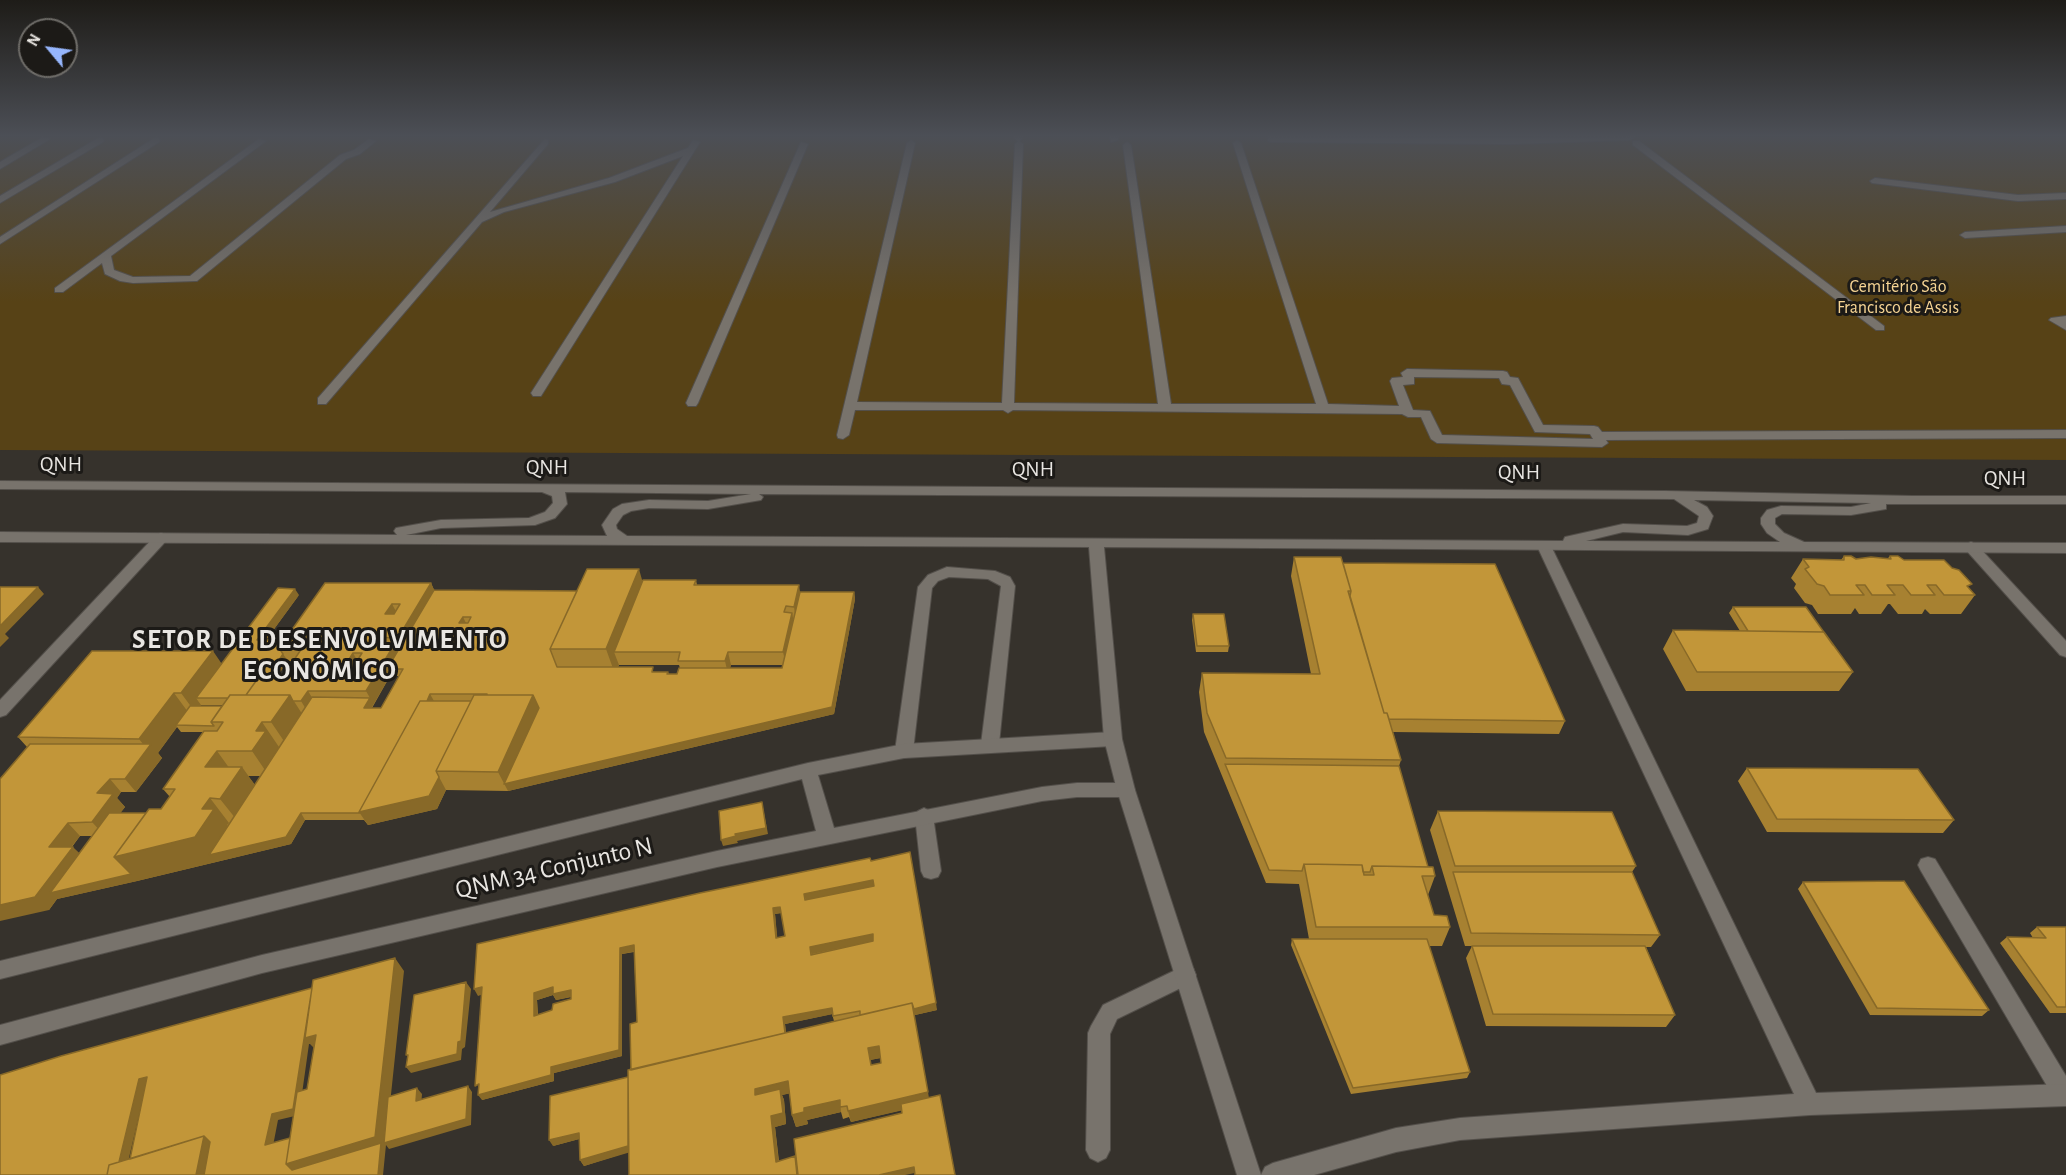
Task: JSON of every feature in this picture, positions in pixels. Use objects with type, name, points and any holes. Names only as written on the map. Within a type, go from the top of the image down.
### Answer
[{"type":"street","points":[[0,200],[14,192]]},
{"type":"street","points":[[0,241],[76,192]]},
{"type":"street","points":[[59,290],[193,192]]},
{"type":"street","points":[[106,256],[109,272],[120,278],[133,280],[193,279],[302,192]]},
{"type":"street","points":[[322,401],[502,192]]},
{"type":"street","points":[[474,224],[501,210],[568,192]]},
{"type":"street","points":[[537,393],[664,192]]},
{"type":"street","points":[[692,403],[783,192]]},
{"type":"street","points":[[843,435],[900,192]]},
{"type":"street","points":[[1008,409],[1016,192]]},
{"type":"street","points":[[1134,192],[1165,408]]},
{"type":"street","points":[[1253,192],[1323,408]]},
{"type":"street","points":[[1701,192],[1880,328]]},
{"type":"street","points":[[1966,192],[2018,198],[2066,196]]},
{"type":"street","points":[[1965,235],[2066,230]]},
{"type":"street","points":[[2066,319],[2055,320],[2066,327]]},
{"type":"street","points":[[1407,373],[1503,375],[1506,381],[1515,381],[1539,429],[1594,430],[1598,436],[1602,443],[1437,439],[1426,414],[1408,413],[1396,381],[1410,381],[1407,373]]},
{"type":"street","points":[[850,406],[1008,409],[1407,410]]},
{"type":"street","points":[[1598,436],[2066,434]]},
{"type":"street","name":"QNH","points":[[0,485],[1665,495],[1913,500],[2066,500]]},
{"type":"street","points":[[365,538],[441,524],[520,522],[540,519],[550,515],[560,504],[559,494],[546,489]]},
{"type":"street","points":[[623,540],[610,531],[609,525],[618,512],[627,507],[649,504],[708,505],[798,490]]},
{"type":"street","points":[[1544,546],[1623,528],[1688,531],[1703,526],[1706,516],[1695,504],[1676,496],[1665,495]]},
{"type":"street","points":[[1812,547],[1801,546],[1779,536],[1768,524],[1768,518],[1772,513],[1781,510],[1851,511],[1913,500]]},
{"type":"street","points":[[0,537],[2066,548]]},
{"type":"street","points":[[0,711],[161,538]]},
{"type":"street","points":[[1096,544],[1113,739],[1126,790],[1250,1175]]},
{"type":"street","points":[[1544,546],[1810,1104]]},
{"type":"street","points":[[1971,547],[2066,651]]},
{"type":"street","points":[[904,750],[925,587],[933,578],[947,572],[990,574],[1005,581],[1008,586],[990,744]]},
{"type":"street","points":[[0,970],[808,770],[904,750],[1113,739]]},
{"type":"street","points":[[808,770],[827,836]]},
{"type":"street","name":"QNM 34 Conjunto N","points":[[0,1035],[262,964],[647,875],[924,816],[1042,794],[1077,790],[1126,790]]},
{"type":"street","points":[[924,816],[931,871]]},
{"type":"street","points":[[1273,1175],[1396,1140],[1460,1128],[1810,1104],[2066,1095],[1928,865]]},
{"type":"street","points":[[1098,1150],[1099,1034],[1110,1012],[1186,975]]},
{"type":"green space","name":"Cemitério São Francisco de Assis","points":[[0,192],[2066,192],[2066,460],[0,450]]},
{"type":"building","points":[[1844,556],[1856,559],[1871,557],[1891,559],[1890,556],[1898,556],[1904,560],[1944,560],[1952,568],[1959,570],[1972,584],[1967,586],[1975,595],[1944,595],[1936,585],[1927,585],[1935,595],[1911,595],[1903,585],[1887,585],[1895,595],[1872,595],[1865,585],[1856,585],[1864,595],[1830,595],[1824,586],[1817,584],[1805,569],[1809,567],[1803,559],[1844,560]]},
{"type":"building","points":[[1294,557],[1341,557],[1351,591],[1348,591],[1384,713],[1387,713],[1401,760],[1226,758],[1207,713],[1202,673],[1320,674]]},
{"type":"building","points":[[1343,563],[1495,564],[1565,721],[1389,719],[1387,713],[1384,713],[1350,596],[1351,591]]},
{"type":"building","points":[[587,569],[639,569],[606,649],[550,649]]},
{"type":"building","points":[[643,580],[696,580],[694,585],[799,585],[794,607],[786,606],[784,612],[792,613],[783,652],[728,652],[725,661],[678,661],[680,652],[614,652]]},
{"type":"building","points":[[325,583],[431,583],[398,638],[371,637],[366,644],[394,645],[366,691],[308,691],[301,701],[293,701],[290,695],[246,695],[261,674],[296,674],[302,666],[290,666],[302,648],[279,648]],"holes":[[[392,604],[400,604],[394,614],[385,614]],[[353,653],[362,653],[352,669],[343,669]]]},
{"type":"building","points":[[0,587],[38,587],[0,626]]},
{"type":"building","points":[[278,588],[295,589],[257,640],[285,640],[279,648],[283,654],[270,674],[261,674],[246,695],[230,695],[228,698],[196,698]]},
{"type":"building","points":[[434,590],[577,591],[550,649],[557,667],[653,667],[652,672],[668,672],[667,674],[677,674],[679,668],[782,668],[800,592],[854,592],[832,707],[504,784],[539,708],[533,695],[430,694],[427,701],[420,701],[360,813],[301,813],[286,837],[209,855],[312,697],[370,698],[364,708],[381,708],[403,669],[387,669]],"holes":[[[463,617],[471,617],[468,623],[459,623]]]},
{"type":"building","points":[[1733,607],[1806,607],[1824,632],[1748,631]]},
{"type":"building","points":[[1193,614],[1224,614],[1229,646],[1197,646]]},
{"type":"building","points":[[1673,630],[1824,632],[1853,672],[1697,672]]},
{"type":"building","points":[[92,651],[213,651],[181,693],[174,693],[139,739],[18,737]]},
{"type":"building","points":[[230,695],[290,695],[271,722],[262,722],[256,731],[266,731],[252,751],[217,751],[205,767],[242,767],[220,799],[210,798],[202,809],[214,809],[195,837],[114,857],[149,809],[161,809],[175,789],[163,789],[204,731],[217,731],[223,722],[211,722]]},
{"type":"building","points":[[474,695],[533,695],[498,772],[436,771]]},
{"type":"building","points":[[420,701],[471,701],[436,771],[439,777],[429,796],[359,812]]},
{"type":"building","points":[[190,706],[222,706],[211,722],[214,726],[176,725]]},
{"type":"building","points":[[30,744],[151,744],[125,779],[110,779],[97,793],[113,794],[92,822],[68,823],[49,847],[73,847],[35,897],[0,905],[0,779]]},
{"type":"building","points":[[1225,764],[1399,766],[1428,867],[1372,866],[1370,872],[1363,872],[1362,865],[1304,864],[1302,871],[1269,870]]},
{"type":"building","points":[[1747,768],[1918,769],[1954,820],[1777,819]]},
{"type":"building","points":[[762,802],[766,828],[735,834],[736,836],[721,840],[719,811]]},
{"type":"building","points":[[1438,811],[1612,812],[1636,866],[1455,866]]},
{"type":"building","points":[[109,813],[146,813],[114,857],[131,874],[50,893]]},
{"type":"building","points":[[910,852],[936,1003],[914,1009],[912,1003],[860,1015],[860,1011],[833,1016],[832,1008],[783,1017],[785,1033],[631,1070],[630,1024],[637,1022],[634,945],[620,948],[619,1050],[551,1067],[551,1075],[478,1095],[479,1084],[475,1086],[482,987],[474,989],[477,944],[700,893],[870,858],[871,861]],"holes":[[[873,880],[874,886],[805,900],[804,894]],[[780,907],[785,936],[776,938],[773,908]],[[873,934],[873,941],[811,955],[810,947]],[[553,987],[553,994],[571,990],[571,999],[553,1004],[552,1010],[534,1016],[534,993]]]},
{"type":"building","points":[[1304,864],[1362,865],[1364,875],[1374,875],[1372,866],[1433,867],[1435,876],[1422,876],[1434,915],[1447,916],[1450,927],[1316,927]]},
{"type":"building","points":[[1453,872],[1632,872],[1660,935],[1471,933]]},
{"type":"building","points":[[1904,881],[1989,1010],[1877,1008],[1803,882]]},
{"type":"building","points":[[2037,927],[2066,927],[2066,1007],[2057,1007],[2007,937],[2046,938]]},
{"type":"building","points":[[1292,939],[1427,939],[1470,1072],[1353,1088]]},
{"type":"building","points":[[1472,946],[1645,946],[1675,1015],[1493,1014]]},
{"type":"building","points":[[395,958],[375,1137],[286,1164],[297,1092],[307,1089],[316,1035],[305,1038],[313,980]]},
{"type":"building","points":[[466,982],[461,1041],[458,1042],[457,1054],[406,1067],[414,995]]},
{"type":"building","points":[[312,988],[293,1109],[272,1114],[265,1145],[290,1138],[286,1164],[292,1170],[381,1143],[378,1175],[204,1175],[210,1142],[204,1136],[130,1159],[147,1077],[139,1079],[119,1162],[109,1165],[107,1175],[0,1175],[0,1075],[61,1056]]},
{"type":"building","points":[[912,1003],[928,1092],[848,1111],[847,1106],[840,1107],[840,1100],[804,1108],[804,1112],[792,1115],[788,1081],[755,1089],[755,1095],[780,1089],[783,1113],[771,1116],[776,1162],[795,1156],[797,1175],[629,1175],[628,1070]],"holes":[[[879,1046],[881,1063],[871,1065],[868,1048]]]},
{"type":"building","points":[[628,1077],[628,1146],[580,1160],[579,1133],[549,1140],[550,1096]]},
{"type":"building","points":[[468,1086],[466,1119],[384,1143],[388,1097],[417,1088],[416,1101]]},
{"type":"building","points":[[940,1095],[955,1175],[915,1175],[914,1167],[879,1175],[798,1175],[794,1139],[902,1113],[901,1104]]},
{"type":"building","points":[[204,1136],[196,1175],[107,1175],[109,1165]]},
{"type":"district","name":"SETOR DE DESENVOLVIMENTO ECONÔMICO","points":[[320,656]]}]
